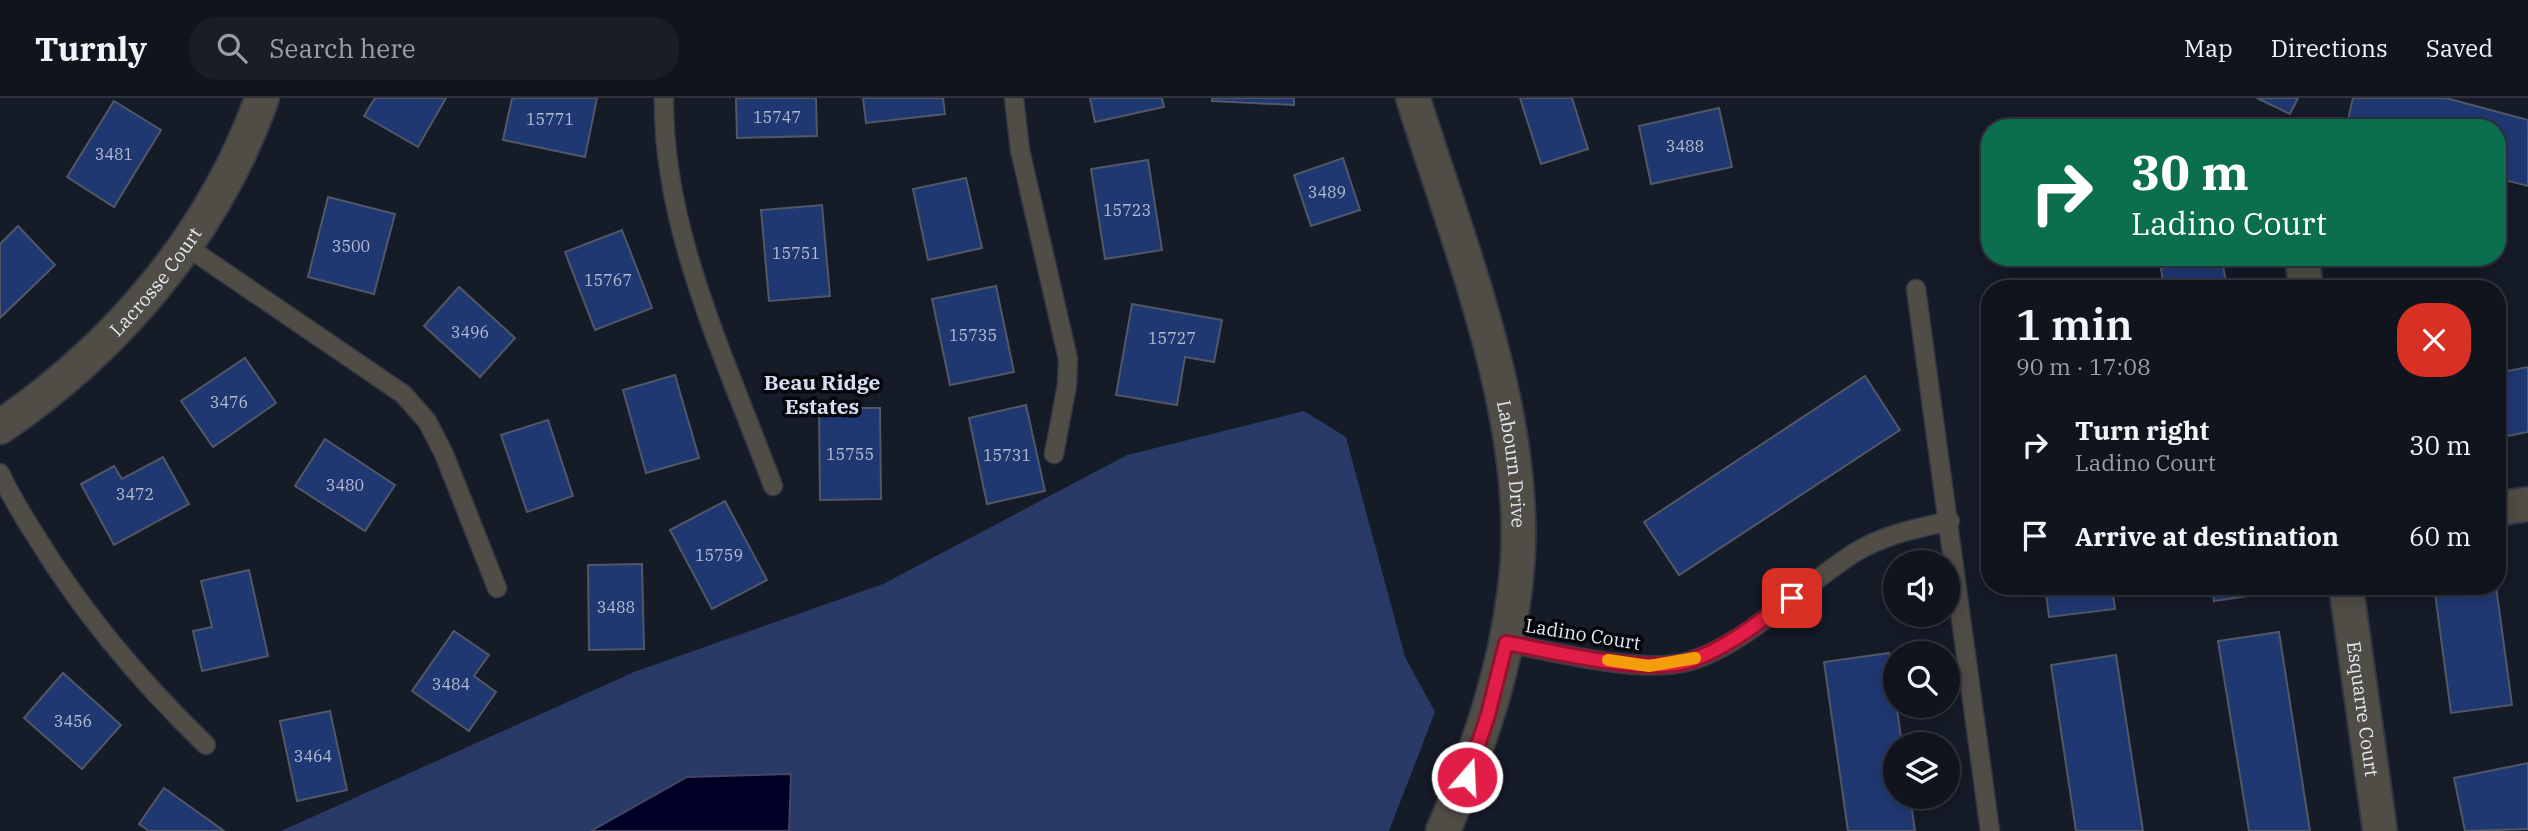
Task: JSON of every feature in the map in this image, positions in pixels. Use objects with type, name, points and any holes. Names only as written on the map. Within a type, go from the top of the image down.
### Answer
[{"type":"street","name":"Lacrosse Court","points":[[0,427],[83,363],[136,310],[186,246],[223,185],[262,98]]},
{"type":"street","name":"Labourn Drive","points":[[1413,98],[1497,370],[1512,446],[1518,523],[1516,586],[1506,643],[1488,715],[1467,777],[1443,831]]},
{"type":"street","points":[[2506,508],[2528,504]]},
{"type":"street","name":"Esquarre Court","points":[[2347,595],[2380,831]]},
{"type":"lane","points":[[664,98],[674,201],[689,255],[773,486]]},
{"type":"lane","points":[[1014,98],[1020,150],[1068,359],[1067,385],[1054,454]]},
{"type":"lane","points":[[186,246],[403,394],[427,421],[444,454],[497,588]]},
{"type":"lane","points":[[1916,289],[1950,522],[1990,831]]},
{"type":"lane","points":[[0,473],[60,574],[100,631],[156,696],[205,745]]},
{"type":"lane","name":"Ladino Court","points":[[1506,643],[1649,666],[1690,661],[1727,644],[1856,552],[1890,536],[1950,522]]},
{"type":"shaded area","points":[[1304,411],[1346,437],[1405,657],[1435,712],[1389,831],[789,831],[790,774],[687,778],[591,831],[281,831],[634,672],[883,584],[1127,455]]},
{"type":"shaded area","points":[[791,774],[789,831],[591,831],[687,777]]},
{"type":"building","points":[[375,98],[446,98],[418,147],[364,116]]},
{"type":"building","points":[[512,98],[597,98],[585,157],[503,140]]},
{"type":"building","points":[[736,98],[816,98],[817,136],[737,138]]},
{"type":"building","points":[[863,98],[943,98],[945,114],[866,123]]},
{"type":"building","points":[[1090,98],[1162,98],[1164,107],[1095,122]]},
{"type":"building","points":[[1212,98],[1294,98],[1294,105],[1212,101]]},
{"type":"building","points":[[1520,98],[1572,98],[1588,149],[1541,164]]},
{"type":"building","points":[[2257,98],[2298,98],[2290,114]]},
{"type":"building","points":[[2353,98],[2446,98],[2528,120],[2528,186],[2506,180],[2506,119],[2348,119]]},
{"type":"building","points":[[114,101],[161,130],[114,207],[67,177]]},
{"type":"building","points":[[1719,108],[1732,167],[1651,184],[1639,126]]},
{"type":"building","points":[[1343,158],[1360,210],[1311,226],[1294,175]]},
{"type":"building","points":[[1148,160],[1162,250],[1105,259],[1091,169]]},
{"type":"building","points":[[966,178],[982,248],[928,260],[913,189]]},
{"type":"building","points":[[328,197],[395,214],[374,294],[308,277]]},
{"type":"building","points":[[822,205],[830,296],[769,301],[761,210]]},
{"type":"building","points":[[18,226],[55,265],[0,318],[0,244]]},
{"type":"building","points":[[622,230],[652,308],[595,330],[565,252]]},
{"type":"building","points":[[2223,266],[2226,280],[2163,280],[2161,268]]},
{"type":"building","points":[[996,286],[1014,372],[950,385],[932,299]]},
{"type":"building","points":[[459,287],[515,338],[480,377],[424,326]]},
{"type":"building","points":[[1132,304],[1222,320],[1214,362],[1185,357],[1177,405],[1116,395]]},
{"type":"building","points":[[245,358],[276,403],[213,447],[181,401]]},
{"type":"building","points":[[2528,367],[2528,432],[2506,436],[2506,371]]},
{"type":"building","points":[[675,375],[699,458],[646,473],[623,390]]},
{"type":"building","points":[[1865,376],[1900,430],[1679,575],[1644,522]]},
{"type":"building","points":[[1026,405],[1045,491],[987,504],[969,418]]},
{"type":"building","points":[[819,408],[880,408],[881,499],[820,500]]},
{"type":"building","points":[[548,420],[573,496],[527,512],[501,435]]},
{"type":"building","points":[[325,439],[395,485],[365,531],[295,486]]},
{"type":"building","points":[[163,457],[189,504],[114,545],[81,484],[114,466],[122,479]]},
{"type":"building","points":[[725,501],[767,580],[712,609],[670,530]]},
{"type":"building","points":[[642,564],[644,649],[589,650],[588,565]]},
{"type":"building","points":[[249,570],[268,656],[202,671],[193,631],[212,627],[201,581]]},
{"type":"building","points":[[2046,595],[2113,595],[2115,609],[2049,617]]},
{"type":"building","points":[[2213,595],[2255,595],[2214,601]]},
{"type":"building","points":[[2435,595],[2497,595],[2512,705],[2451,713]]},
{"type":"building","points":[[454,631],[489,655],[474,676],[496,692],[469,731],[412,691]]},
{"type":"building","points":[[2279,632],[2310,831],[2249,831],[2218,641]]},
{"type":"building","points":[[1883,654],[1883,718],[1898,718],[1900,732],[1883,732],[1883,809],[1912,809],[1915,831],[1848,831],[1824,662]]},
{"type":"building","points":[[2116,655],[2143,831],[2076,831],[2051,665]]},
{"type":"building","points":[[63,673],[121,725],[82,769],[24,718]]},
{"type":"building","points":[[330,711],[347,790],[297,801],[280,721]]},
{"type":"building","points":[[2528,763],[2528,829],[2465,831],[2454,778]]},
{"type":"building","points":[[164,788],[224,831],[149,831],[139,824]]},
{"type":"slow traffic","points":[[1608,660],[1649,666],[1695,658]]},
{"type":"district","name":"Beau Ridge Estates","points":[[822,395]]},
{"type":"route","points":[[1467,777],[1488,715],[1506,643],[1649,666],[1690,661],[1727,644],[1792,598]]}]
